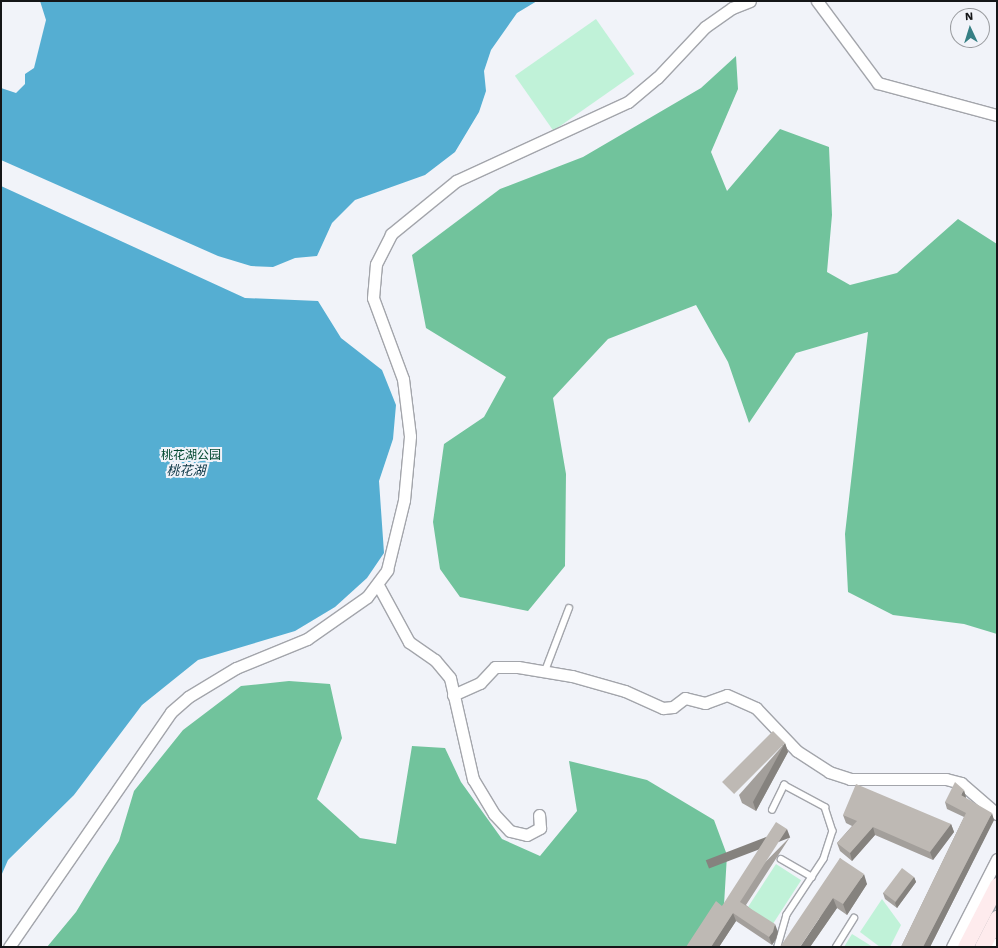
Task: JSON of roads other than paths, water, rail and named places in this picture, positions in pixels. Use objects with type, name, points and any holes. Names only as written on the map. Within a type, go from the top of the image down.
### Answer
[{"type":"main road","points":[[968,941],[997,885]]},
{"type":"main road","points":[[982,947],[997,918]]},
{"type":"street","points":[[9,947],[171,712],[188,697],[236,668],[308,640],[378,585],[393,552],[404,500],[410,436],[403,379],[373,298],[373,275],[385,243],[399,225],[456,181],[628,102],[657,78],[705,26],[732,8],[750,1]]},
{"type":"street","points":[[817,1],[878,83],[997,115]]},
{"type":"street","points":[[378,585],[409,642],[446,672],[473,779],[494,814],[510,831],[526,835],[540,828],[539,815]]},
{"type":"street","points":[[452,695],[480,683],[495,667],[546,671],[625,691],[663,708],[673,707],[685,698],[705,703],[727,695],[756,708],[797,751],[829,772],[850,779],[946,779],[961,783],[997,814]]},
{"type":"street","points":[[952,947],[997,859]]},
{"type":"street","points":[[968,941],[974,905]]},
{"type":"street","points":[[995,947],[997,943]]},
{"type":"lane","points":[[546,671],[569,608]]},
{"type":"lane","points":[[772,810],[784,785],[825,807],[833,831],[824,859],[787,915],[778,947]]},
{"type":"lane","points":[[781,859],[812,877]]},
{"type":"lane","points":[[836,947],[854,918]]},
{"type":"water","points":[[40,1],[537,1],[517,13],[491,50],[484,71],[486,91],[479,112],[455,152],[425,175],[355,200],[332,223],[317,256],[295,258],[273,267],[251,266],[218,256],[1,160],[1,88],[16,93],[25,84],[25,74],[34,68],[46,20]]},
{"type":"water","name":"桃花湖","points":[[1,186],[245,298],[318,301],[341,338],[382,370],[396,405],[393,439],[379,481],[384,553],[367,578],[335,607],[295,631],[198,660],[142,705],[74,795],[8,860],[1,876]]},
{"type":"park label","name":"桃花湖公园","points":[[191,456]]}]
